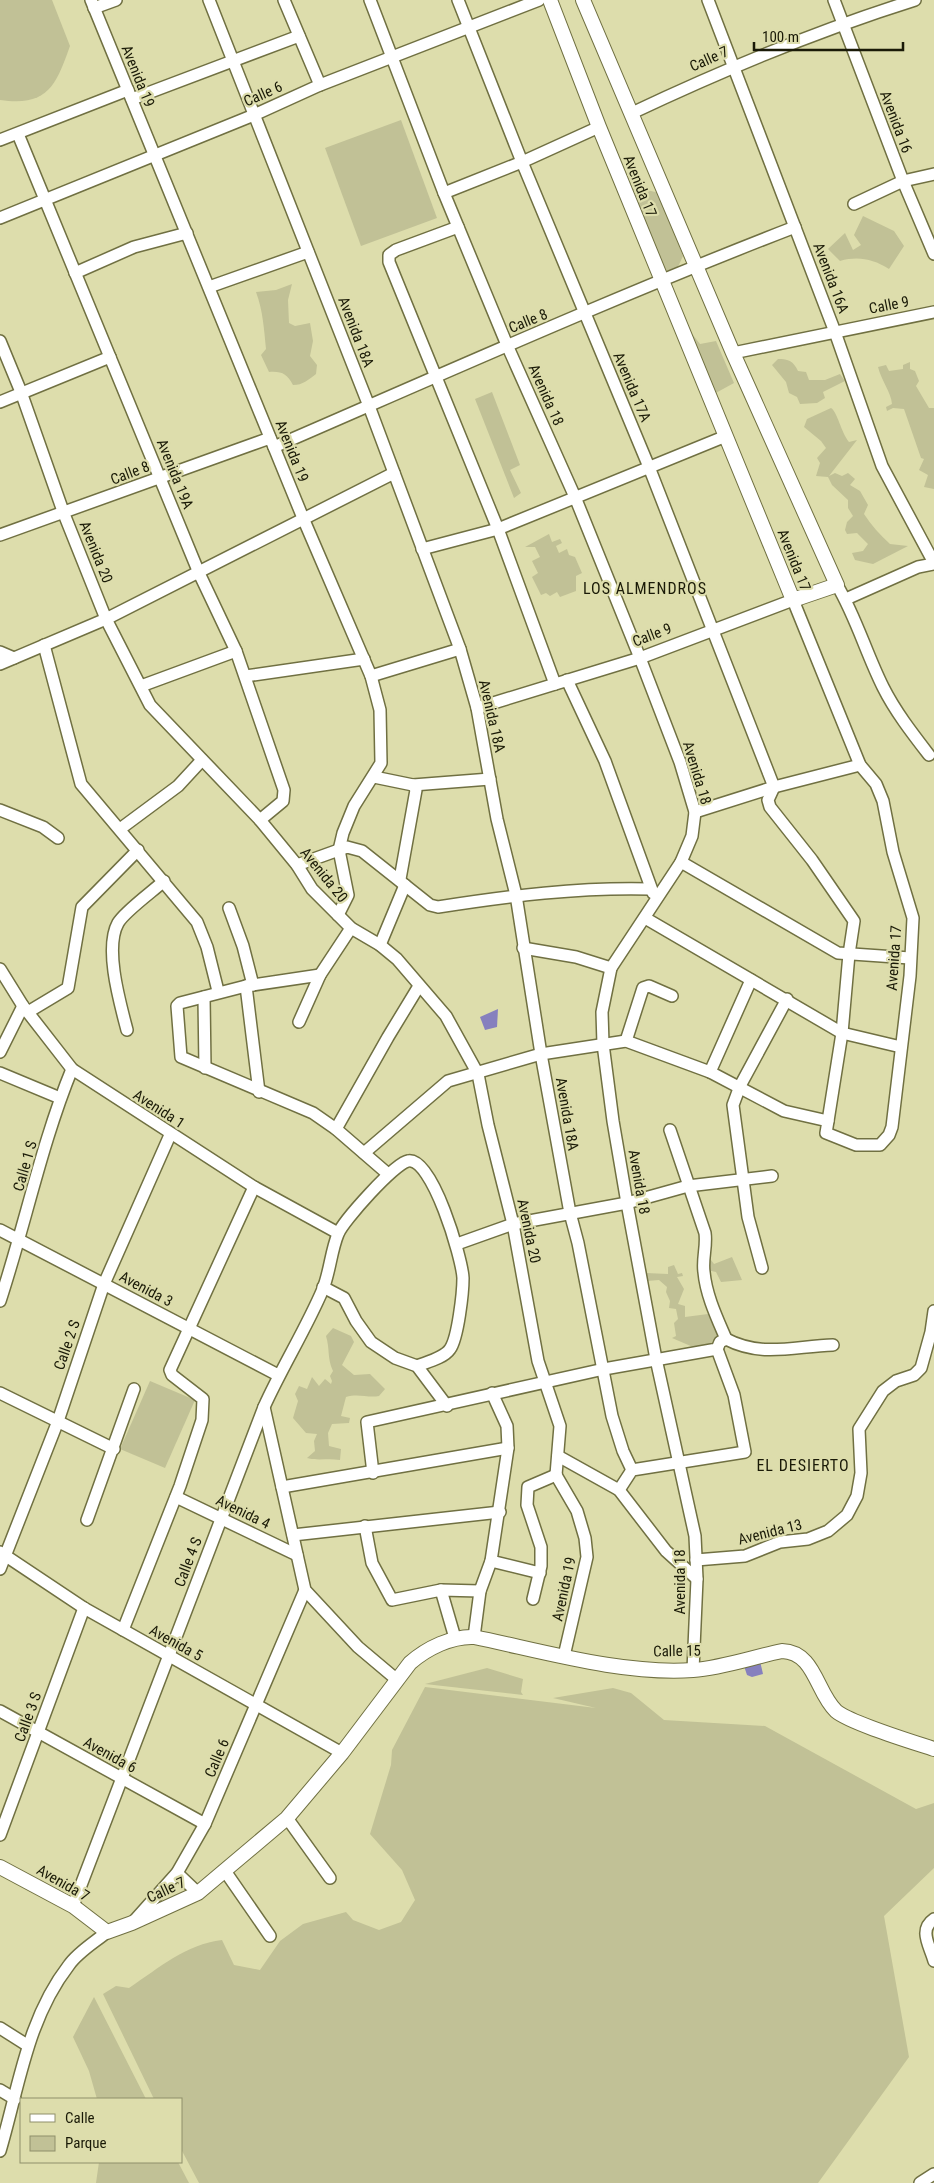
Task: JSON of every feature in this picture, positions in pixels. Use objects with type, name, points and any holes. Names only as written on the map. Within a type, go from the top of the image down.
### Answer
[{"type":"main road","name":"Avenida 17","points":[[550,0],[599,127],[793,600]]},
{"type":"main road","name":"Avenida 17","points":[[583,0],[733,353],[837,584]]},
{"type":"main road","name":"Calle 9","points":[[793,600],[837,584]]},
{"type":"main road","name":"Calle 15","points":[[396,1679],[417,1656],[455,1638],[474,1637],[564,1656],[636,1667],[693,1670],[782,1651],[791,1651],[803,1659],[837,1712],[934,1749]]},
{"type":"main road","name":"Calle 7","points":[[107,1932],[132,1923],[198,1893],[287,1818],[342,1753],[396,1679]]},
{"type":"main road","name":"Avenida 7","points":[[0,1867],[73,1906],[107,1932]]},
{"type":"street","points":[[93,4],[116,0]]},
{"type":"street","name":"Avenida 18A","points":[[209,0],[394,473],[460,649],[477,708],[497,819],[516,895],[523,948],[570,1213],[578,1243],[612,1416],[623,1451],[632,1470]]},
{"type":"street","points":[[284,0],[320,85]]},
{"type":"street","name":"Avenida 18","points":[[370,0],[444,193],[507,345],[575,497],[640,658],[680,762],[695,812],[692,836],[681,862],[653,894],[645,918],[611,968],[602,1012],[603,1044],[627,1203],[656,1359],[680,1460],[695,1536],[697,1579],[693,1670]]},
{"type":"street","name":"Avenida 17A","points":[[458,0],[522,162],[649,467],[774,787]]},
{"type":"street","name":"Calle 6","points":[[0,218],[254,115],[320,85],[539,0]]},
{"type":"street","name":"Avenida 16A","points":[[708,0],[835,332],[882,466],[934,564]]},
{"type":"street","name":"Avenida 16","points":[[834,0],[903,181],[934,254]]},
{"type":"street","name":"Calle 7","points":[[632,113],[732,66],[842,22],[915,0]]},
{"type":"street","name":"Avenida 19","points":[[93,4],[303,518],[372,676],[380,710],[381,763],[374,777],[354,806],[343,833],[339,850],[348,895],[338,915]]},
{"type":"street","points":[[0,140],[130,94],[233,61],[299,36]]},
{"type":"street","points":[[444,193],[522,162],[599,127]]},
{"type":"street","name":"Avenida 19A","points":[[18,134],[199,573],[246,676],[284,790],[283,801],[260,820]]},
{"type":"street","points":[[854,204],[903,181],[934,174]]},
{"type":"street","points":[[458,227],[396,250],[389,255],[389,262],[498,528],[555,684]]},
{"type":"street","name":"Calle 8","points":[[0,535],[64,514],[160,477],[272,442],[368,406],[661,280],[795,227]]},
{"type":"street","points":[[75,273],[134,247],[186,233]]},
{"type":"street","points":[[208,287],[308,252]]},
{"type":"street","name":"Calle 9","points":[[733,353],[932,315]]},
{"type":"street","name":"Avenida 20","points":[[0,342],[21,392],[64,514],[106,619],[142,686],[150,705],[260,820],[297,865],[312,888],[338,915],[351,928],[380,945],[397,958],[446,1016],[478,1074],[488,1125],[513,1224],[538,1361],[560,1426],[556,1475]]},
{"type":"street","points":[[0,402],[110,357]]},
{"type":"street","points":[[422,549],[498,528],[726,436]]},
{"type":"street","points":[[0,664],[106,619],[394,473]]},
{"type":"street","points":[[846,599],[918,567],[934,564]]},
{"type":"street","name":"Avenida 17","points":[[837,584],[846,599],[883,687],[898,713],[929,755]]},
{"type":"street","name":"Calle 9","points":[[477,708],[640,658],[712,629],[793,600]]},
{"type":"street","name":"Avenida 17","points":[[793,600],[860,765],[876,784],[883,801],[893,852],[913,918],[910,976],[892,1128],[889,1135],[880,1145],[856,1145],[831,1136],[825,1131],[828,1122]]},
{"type":"street","points":[[44,645],[81,784],[197,922],[207,947],[218,991]]},
{"type":"street","points":[[372,676],[460,649]]},
{"type":"street","points":[[142,686],[236,651]]},
{"type":"street","points":[[0,652],[14,658]]},
{"type":"street","points":[[246,676],[364,659]]},
{"type":"street","points":[[297,865],[347,848],[362,851],[430,905],[438,907],[516,895],[600,887],[653,894],[605,761],[567,680]]},
{"type":"street","points":[[120,830],[178,786],[202,760]]},
{"type":"street","points":[[695,812],[774,787],[860,765]]},
{"type":"street","points":[[374,777],[412,784],[490,779]]},
{"type":"street","points":[[380,945],[402,882],[416,790],[412,784]]},
{"type":"street","points":[[364,1153],[448,1081],[478,1074],[541,1054],[626,1041],[710,1072],[740,1086],[745,1092],[784,1111],[828,1122],[842,1033],[854,918],[812,860],[770,807],[768,800],[774,787]]},
{"type":"street","points":[[0,810],[43,827],[58,838]]},
{"type":"street","points":[[0,1052],[26,1009],[68,988],[82,906],[138,850]]},
{"type":"street","points":[[681,862],[838,953],[910,958]]},
{"type":"street","points":[[127,1030],[113,958],[114,934],[118,922],[164,881]]},
{"type":"street","points":[[229,908],[243,946],[250,985],[258,1092]]},
{"type":"street","points":[[645,918],[787,999],[842,1033],[901,1048]]},
{"type":"street","points":[[299,1022],[320,975],[351,928]]},
{"type":"street","points":[[523,948],[576,957],[611,968]]},
{"type":"street","name":"Avenida 1","points":[[0,970],[26,1009],[72,1069],[170,1135],[254,1187],[338,1233]]},
{"type":"street","points":[[320,975],[218,991],[204,997],[184,1001],[177,1006],[181,1057],[258,1092],[312,1113],[336,1129],[388,1174]]},
{"type":"street","points":[[710,1072],[751,980]]},
{"type":"street","points":[[336,1129],[388,1036],[420,986]]},
{"type":"street","points":[[626,1041],[643,988],[649,986],[672,996]]},
{"type":"street","points":[[204,997],[205,1068]]},
{"type":"street","points":[[762,1268],[748,1217],[733,1106],[740,1086],[787,999]]},
{"type":"street","name":"Calle 1 S","points":[[0,1301],[20,1240],[60,1098],[72,1069]]},
{"type":"street","points":[[0,1073],[60,1098]]},
{"type":"street","points":[[670,1130],[706,1241],[702,1259],[706,1288],[726,1339],[749,1349],[766,1351],[797,1346],[833,1345]]},
{"type":"street","name":"Calle 2 S","points":[[0,1568],[3,1553],[58,1421],[104,1284],[170,1135]]},
{"type":"street","points":[[338,1233],[388,1174],[406,1161],[412,1161],[421,1166],[429,1176],[457,1244],[463,1279],[455,1336],[450,1349],[434,1360],[417,1366]]},
{"type":"street","points":[[457,1244],[513,1224],[627,1203],[688,1186],[742,1178],[772,1176]]},
{"type":"street","points":[[123,1630],[176,1496],[202,1420],[204,1406],[202,1399],[170,1372],[254,1187]]},
{"type":"street","name":"Avenida 3","points":[[0,1230],[278,1375]]},
{"type":"street","name":"Calle 4 S","points":[[73,1906],[264,1407],[278,1375],[323,1287],[338,1233]]},
{"type":"street","points":[[323,1287],[344,1298],[356,1321],[371,1342],[395,1358],[417,1366],[447,1406]]},
{"type":"street","name":"Avenida 13","points":[[696,1560],[745,1556],[780,1542],[808,1539],[828,1531],[847,1515],[857,1496],[861,1473],[859,1430],[883,1391],[896,1381],[914,1374],[921,1368],[934,1311]]},
{"type":"street","points":[[619,1490],[632,1470],[680,1460],[745,1452],[734,1395],[717,1349],[720,1342],[726,1339]]},
{"type":"street","points":[[373,1473],[367,1422],[447,1406],[492,1393],[546,1383],[604,1369],[717,1349]]},
{"type":"street","points":[[87,1520],[114,1450],[134,1389]]},
{"type":"street","points":[[0,1393],[114,1450]]},
{"type":"street","points":[[474,1637],[480,1592],[491,1560],[500,1512],[508,1448],[507,1426],[492,1393]]},
{"type":"street","points":[[264,1407],[305,1590],[358,1647],[396,1679]]},
{"type":"street","points":[[282,1487],[373,1473],[508,1448]]},
{"type":"street","points":[[558,1456],[619,1490],[666,1551],[697,1579]]},
{"type":"street","points":[[533,1599],[540,1573],[541,1547],[527,1505],[528,1487],[556,1475]]},
{"type":"street","name":"Avenida 19","points":[[556,1475],[577,1512],[585,1538],[587,1557],[564,1656]]},
{"type":"street","name":"Avenida 4","points":[[176,1496],[297,1555]]},
{"type":"street","points":[[293,1535],[500,1512]]},
{"type":"street","points":[[365,1526],[372,1563],[392,1600],[441,1590],[480,1592]]},
{"type":"street","name":"Avenida 5","points":[[3,1553],[84,1608],[342,1753]]},
{"type":"street","points":[[491,1560],[540,1573]]},
{"type":"street","name":"Calle 6","points":[[132,1923],[177,1873],[205,1824],[305,1590]]},
{"type":"street","points":[[441,1590],[455,1638]]},
{"type":"street","name":"Calle 3 S","points":[[0,1835],[84,1608]]},
{"type":"street","name":"Avenida 6","points":[[0,1711],[205,1824]]},
{"type":"street","points":[[287,1818],[330,1878]]},
{"type":"street","points":[[225,1871],[270,1936]]},
{"type":"street","points":[[177,1873],[198,1893]]},
{"type":"street","points":[[934,1919],[928,1925],[925,1934],[934,1960]]},
{"type":"street","name":"Calle 7","points":[[0,2151],[15,2099],[27,2045],[45,2001],[70,1963],[107,1932]]},
{"type":"street","points":[[0,2028],[27,2045]]},
{"type":"street","points":[[0,2090],[15,2099]]},
{"type":"street","points":[[920,2183],[934,2174]]},
{"type":"green space","points":[[0,0],[52,0],[70,46],[60,72],[48,90],[40,96],[29,100],[0,100]]},
{"type":"green space","points":[[401,120],[437,218],[361,246],[325,148]]},
{"type":"green space","points":[[639,188],[659,193],[683,256],[677,269],[665,271],[629,190]]},
{"type":"green space","points":[[863,216],[894,231],[904,246],[889,269],[865,259],[840,261],[828,249],[845,233],[853,250],[861,245],[854,235]]},
{"type":"green space","points":[[292,284],[288,300],[289,323],[295,326],[310,323],[313,341],[310,356],[317,365],[316,374],[297,385],[293,385],[284,374],[269,372],[261,355],[266,349],[262,313],[256,292],[276,290]]},
{"type":"green space","points":[[689,330],[700,344],[716,341],[734,383],[712,395]]},
{"type":"green space","points":[[778,359],[790,361],[798,371],[806,372],[809,380],[825,380],[840,374],[845,381],[823,392],[825,398],[817,403],[800,404],[797,397],[789,393],[786,382],[772,365]]},
{"type":"green space","points":[[910,362],[910,369],[915,371],[919,381],[916,386],[929,408],[934,408],[934,489],[924,487],[928,475],[919,470],[924,459],[921,458],[904,409],[893,408],[887,411],[886,407],[892,404],[891,399],[878,367],[886,365],[889,371],[903,369],[903,365]]},
{"type":"green space","points":[[492,392],[520,465],[510,470],[521,493],[514,498],[475,399]]},
{"type":"green space","points":[[831,408],[849,442],[857,440],[829,476],[835,473],[842,476],[848,473],[855,479],[850,485],[860,491],[868,505],[864,514],[873,526],[890,544],[908,546],[873,564],[855,560],[852,553],[863,551],[868,544],[857,533],[847,534],[845,530],[847,522],[853,516],[848,508],[848,500],[832,485],[828,477],[816,476],[820,463],[817,458],[826,448],[821,441],[804,427],[807,419]]},
{"type":"green space","points":[[549,534],[552,542],[560,539],[562,543],[556,546],[559,553],[567,549],[569,555],[575,557],[582,573],[576,576],[576,591],[560,597],[557,592],[550,596],[546,593],[541,595],[532,577],[538,573],[532,561],[540,557],[535,547],[525,547]]},
{"type":"green space","points":[[708,1256],[714,1264],[732,1257],[742,1280],[721,1282],[716,1272],[707,1270]]},
{"type":"green space","points":[[674,1265],[678,1274],[682,1273],[683,1276],[677,1277],[684,1289],[678,1304],[685,1306],[685,1317],[708,1314],[719,1337],[700,1350],[672,1338],[676,1336],[674,1323],[678,1319],[676,1309],[669,1308],[670,1301],[666,1292],[667,1287],[659,1280],[647,1281],[646,1273],[668,1274],[668,1267]]},
{"type":"green space","points":[[333,1328],[351,1336],[354,1342],[342,1365],[354,1375],[370,1374],[385,1389],[379,1396],[355,1395],[346,1397],[341,1416],[350,1418],[349,1423],[332,1424],[328,1433],[329,1446],[341,1449],[340,1460],[311,1459],[307,1458],[315,1451],[314,1441],[317,1434],[306,1433],[293,1418],[298,1401],[295,1394],[299,1386],[307,1389],[312,1377],[319,1386],[325,1379],[331,1384],[330,1376],[333,1371],[326,1336]]},
{"type":"green space","points":[[150,1381],[195,1400],[165,1468],[120,1449]]},
{"type":"green space","points":[[487,1668],[523,1679],[521,1692],[523,1695],[425,1684]]},
{"type":"green space","points":[[425,1687],[596,1708],[553,1698],[613,1688],[631,1693],[664,1720],[765,1726],[916,1809],[934,1803],[934,1868],[884,1916],[909,2057],[818,2183],[199,2183],[182,2151],[182,2098],[154,2098],[103,1994],[116,1986],[129,1988],[173,1958],[196,1946],[209,1942],[222,1940],[234,1965],[260,1970],[280,1941],[303,1924],[346,1912],[353,1920],[379,1930],[401,1922],[415,1900],[402,1870],[370,1834],[391,1765],[392,1750]]},
{"type":"green space","points":[[94,1997],[145,2098],[97,2098],[89,2071],[73,2037]]},
{"type":"green space","points":[[99,2163],[179,2163],[189,2183],[96,2183]]},
{"type":"shaded area","points":[[498,1009],[497,1027],[485,1030],[480,1017]]},
{"type":"shaded area","points":[[760,1661],[763,1674],[752,1677],[747,1675],[744,1666]]},
{"type":"district","name":"LOS ALMENDROS","points":[[645,588]]},
{"type":"district","name":"EL DESIERTO","points":[[803,1465]]}]
